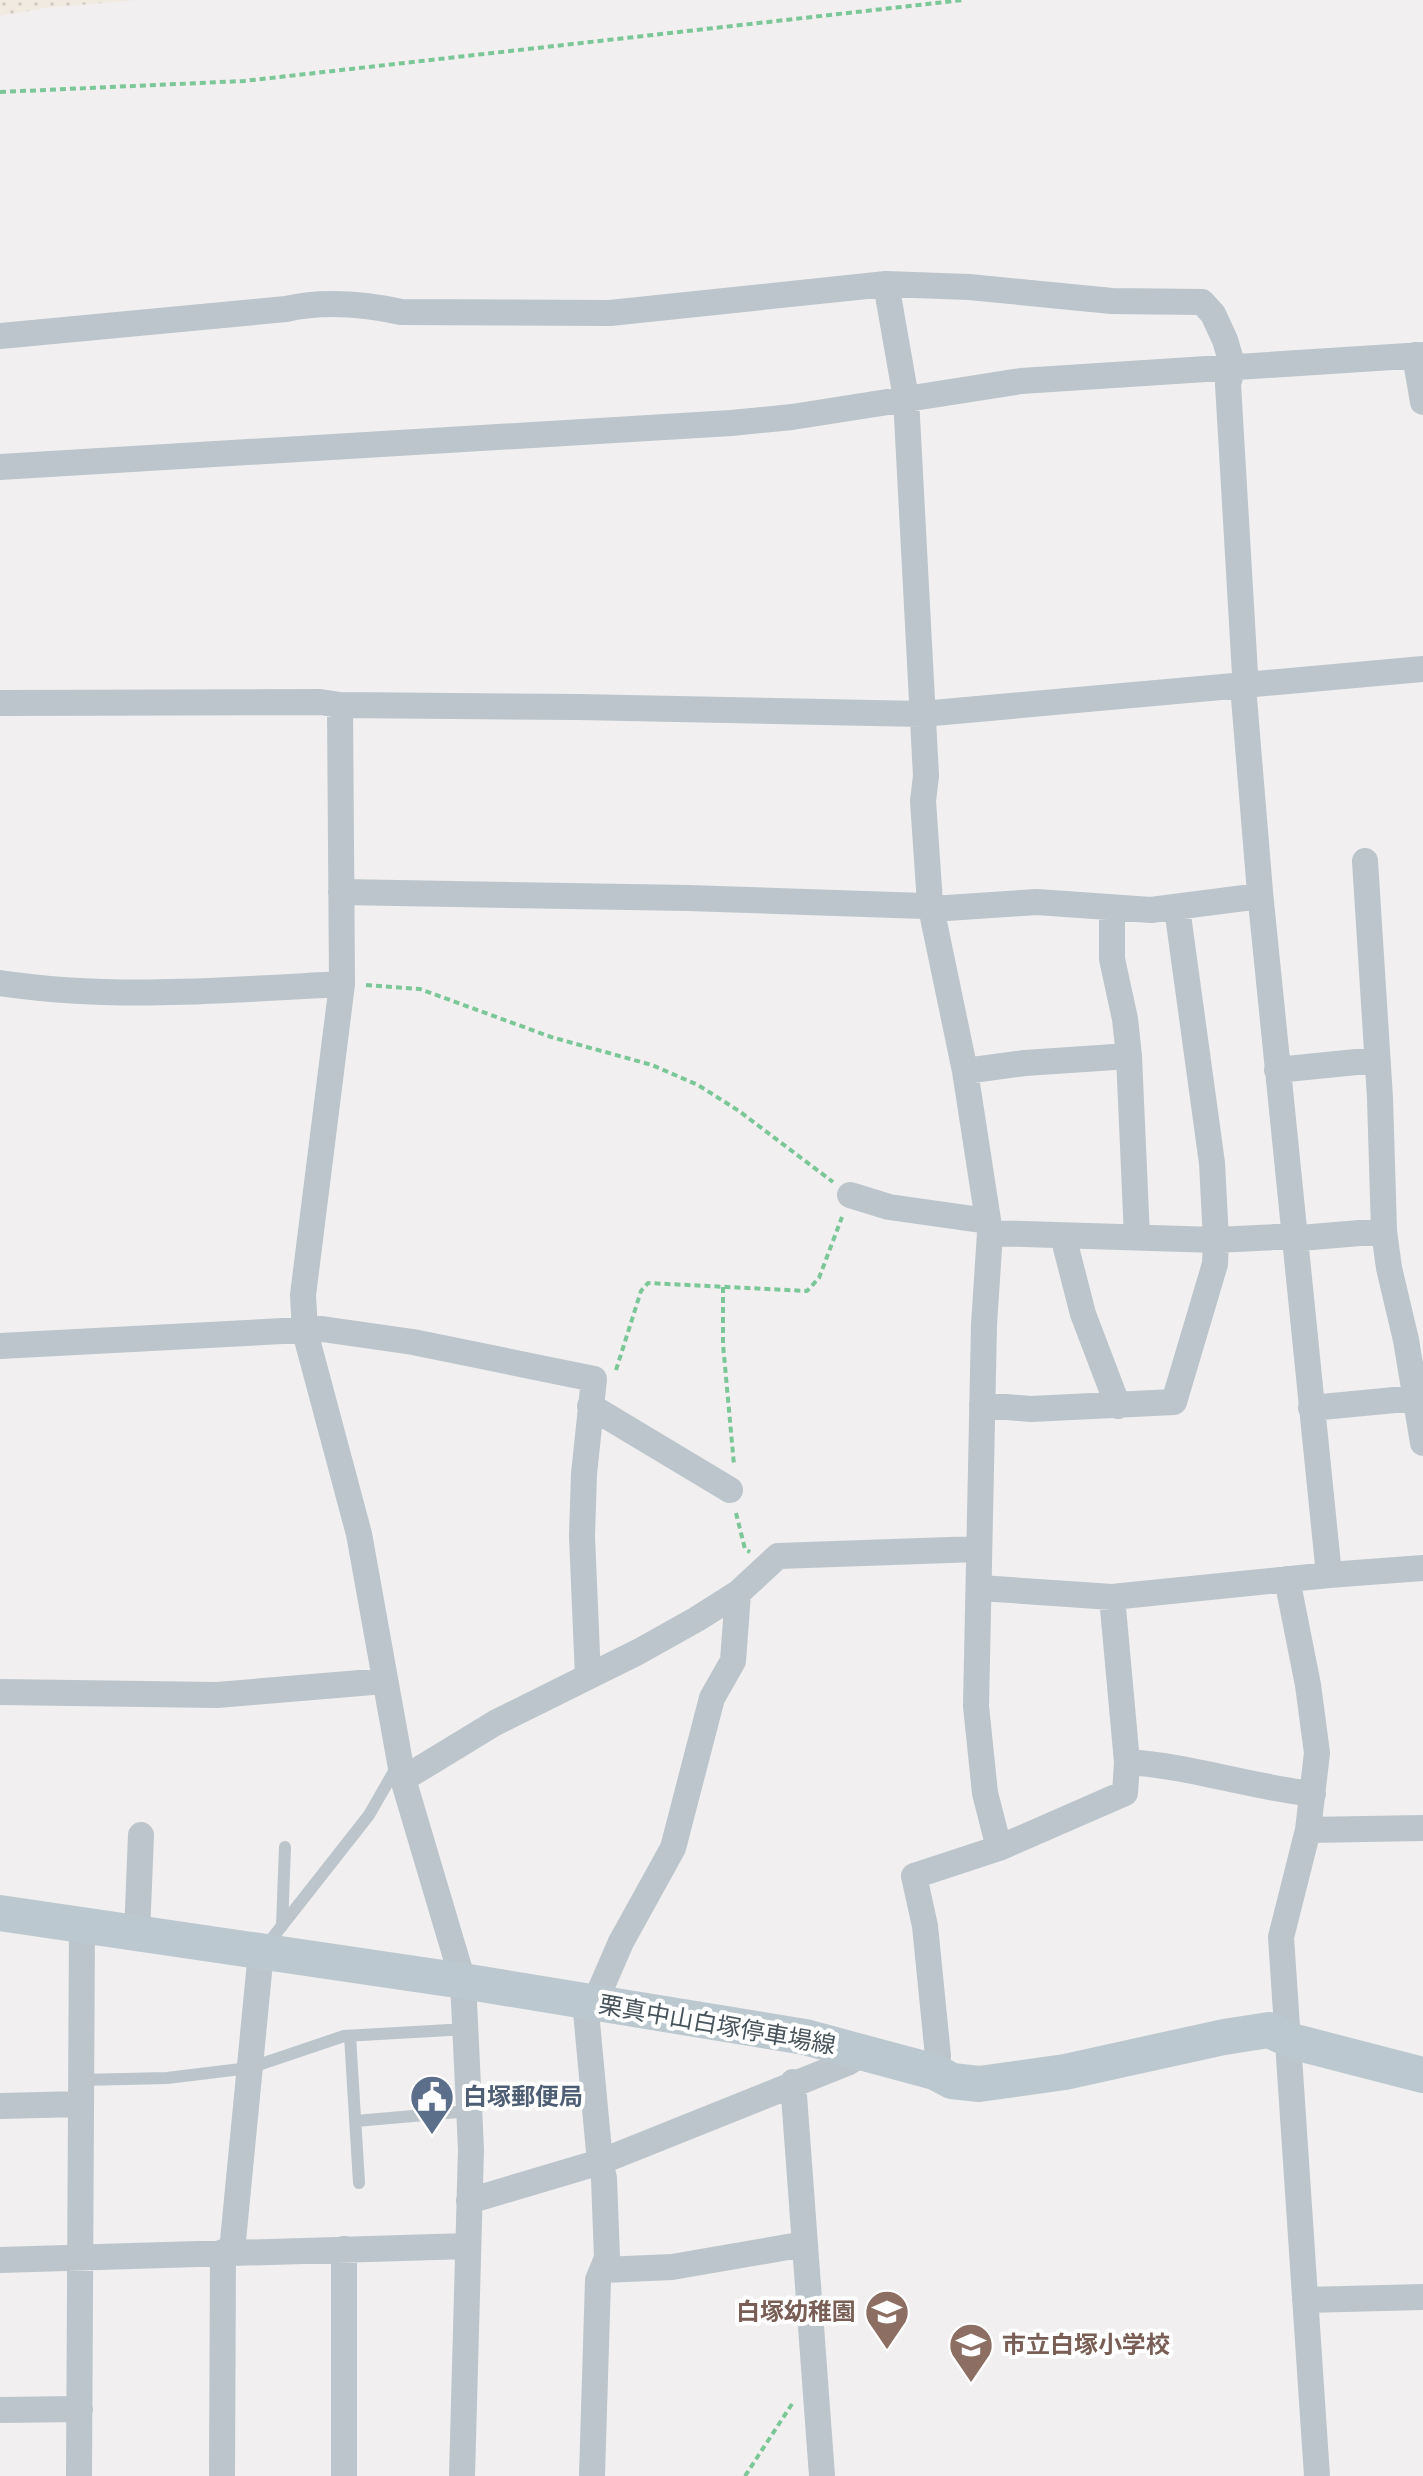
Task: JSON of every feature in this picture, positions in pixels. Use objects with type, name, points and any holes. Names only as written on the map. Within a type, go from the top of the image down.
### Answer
[{"type":"main road","name":"栗真中山白塚停車場線","points":[[0,1913],[137,1934],[272,1939],[463,1981],[805,2037],[935,2072],[952,2081],[979,2084],[1065,2072],[1269,2030],[1287,2040],[1423,2075]]},
{"type":"street","points":[[0,336],[286,309],[310,304],[384,308],[401,312],[610,313],[886,284],[969,287],[1112,301],[1202,302],[1213,314],[1233,367],[1228,384],[1245,674],[1243,686],[1260,896],[1329,1575]]},
{"type":"street","points":[[886,284],[906,398],[926,776],[923,801],[931,906],[965,1071],[989,1227],[976,1706],[985,1793],[999,1848]]},
{"type":"street","points":[[0,467],[731,423],[792,417],[1021,381],[1419,355],[1423,402]]},
{"type":"street","points":[[0,703],[320,702],[340,705],[922,714],[1423,669]]},
{"type":"street","points":[[340,705],[342,984],[303,1295],[305,1332],[359,1534],[402,1770],[463,1981],[470,2111],[462,2476]]},
{"type":"street","points":[[1365,861],[1380,1098],[1384,1231],[1423,1443]]},
{"type":"street","points":[[341,892],[924,906],[1037,902],[1151,910],[1260,896]]},
{"type":"street","points":[[982,1405],[1031,1409],[1174,1402],[1215,1264],[1216,1240],[1212,1163],[1177,908]]},
{"type":"street","points":[[1112,909],[1112,959],[1125,1019],[1129,1056],[1137,1237]]},
{"type":"street","points":[[0,983],[47,990],[117,992],[342,984]]},
{"type":"street","points":[[965,1071],[1025,1063],[1129,1056]]},
{"type":"street","points":[[1277,1070],[1376,1060]]},
{"type":"street","points":[[850,1195],[889,1207],[989,1227],[1063,1236],[1216,1240],[1300,1238],[1384,1231]]},
{"type":"street","points":[[1063,1236],[1083,1314],[1118,1406]]},
{"type":"street","points":[[0,1346],[322,1329],[413,1342],[594,1379],[582,1536],[588,1677]]},
{"type":"street","points":[[1311,1408],[1416,1398]]},
{"type":"street","points":[[590,1406],[730,1490]]},
{"type":"street","points":[[402,1770],[697,1619],[738,1593],[778,1556],[978,1549]]},
{"type":"street","points":[[980,1588],[1112,1597],[1423,1568]]},
{"type":"street","points":[[1287,1579],[1308,1685],[1317,1753],[1308,1830],[1281,1937],[1317,2476]]},
{"type":"street","points":[[592,2476],[598,2280],[607,2258],[590,2002],[673,1848],[712,1698],[733,1661],[738,1593]]},
{"type":"street","points":[[935,2072],[938,2056],[925,1926],[914,1876],[999,1848],[1125,1793],[1127,1762],[1112,1597]]},
{"type":"street","points":[[0,1692],[217,1695],[384,1681]]},
{"type":"street","points":[[1127,1762],[1158,1764],[1281,1791],[1313,1794]]},
{"type":"street","points":[[1308,1830],[1423,1828]]},
{"type":"street","points":[[137,1934],[141,1835]]},
{"type":"street","points":[[79,2476],[82,1926]]},
{"type":"street","points":[[222,2476],[227,2252],[249,2068],[272,1939]]},
{"type":"street","points":[[469,2201],[600,2162],[793,2082],[847,2063],[862,2054]]},
{"type":"street","points":[[793,2082],[822,2476]]},
{"type":"street","points":[[0,2106],[81,2092]]},
{"type":"street","points":[[603,2270],[672,2267],[805,2244]]},
{"type":"street","points":[[0,2260],[468,2246]]},
{"type":"street","points":[[344,2249],[344,2476]]},
{"type":"street","points":[[1305,2300],[1423,2297]]},
{"type":"street","points":[[0,2410],[80,2409]]},
{"type":"lane","points":[[272,1939],[402,1770]]},
{"type":"lane","points":[[272,1939],[285,1847]]},
{"type":"lane","points":[[81,2092],[249,2068],[350,2036],[467,2029]]},
{"type":"lane","points":[[350,2036],[359,2183]]},
{"type":"lane","points":[[356,2121],[470,2111]]},
{"type":"path","points":[[0,92],[244,81],[963,0]]},
{"type":"path","points":[[342,984],[420,989],[551,1037],[652,1065],[698,1085],[739,1111],[850,1195],[827,1262],[819,1278],[807,1291],[648,1283],[641,1291],[612,1382],[594,1379]]},
{"type":"path","points":[[723,1287],[723,1344],[735,1473],[730,1490],[745,1549],[769,1565]]},
{"type":"path","points":[[745,2476],[815,2369]]},
{"type":"sand","points":[[0,0],[137,0],[45,8],[0,16]]},
{"type":"place","name":"白塚郵便局","points":[[432,2136]]},
{"type":"place","name":"白塚幼稚園","points":[[887,2351]]},
{"type":"place","name":"市立白塚小学校","points":[[971,2384]]}]
